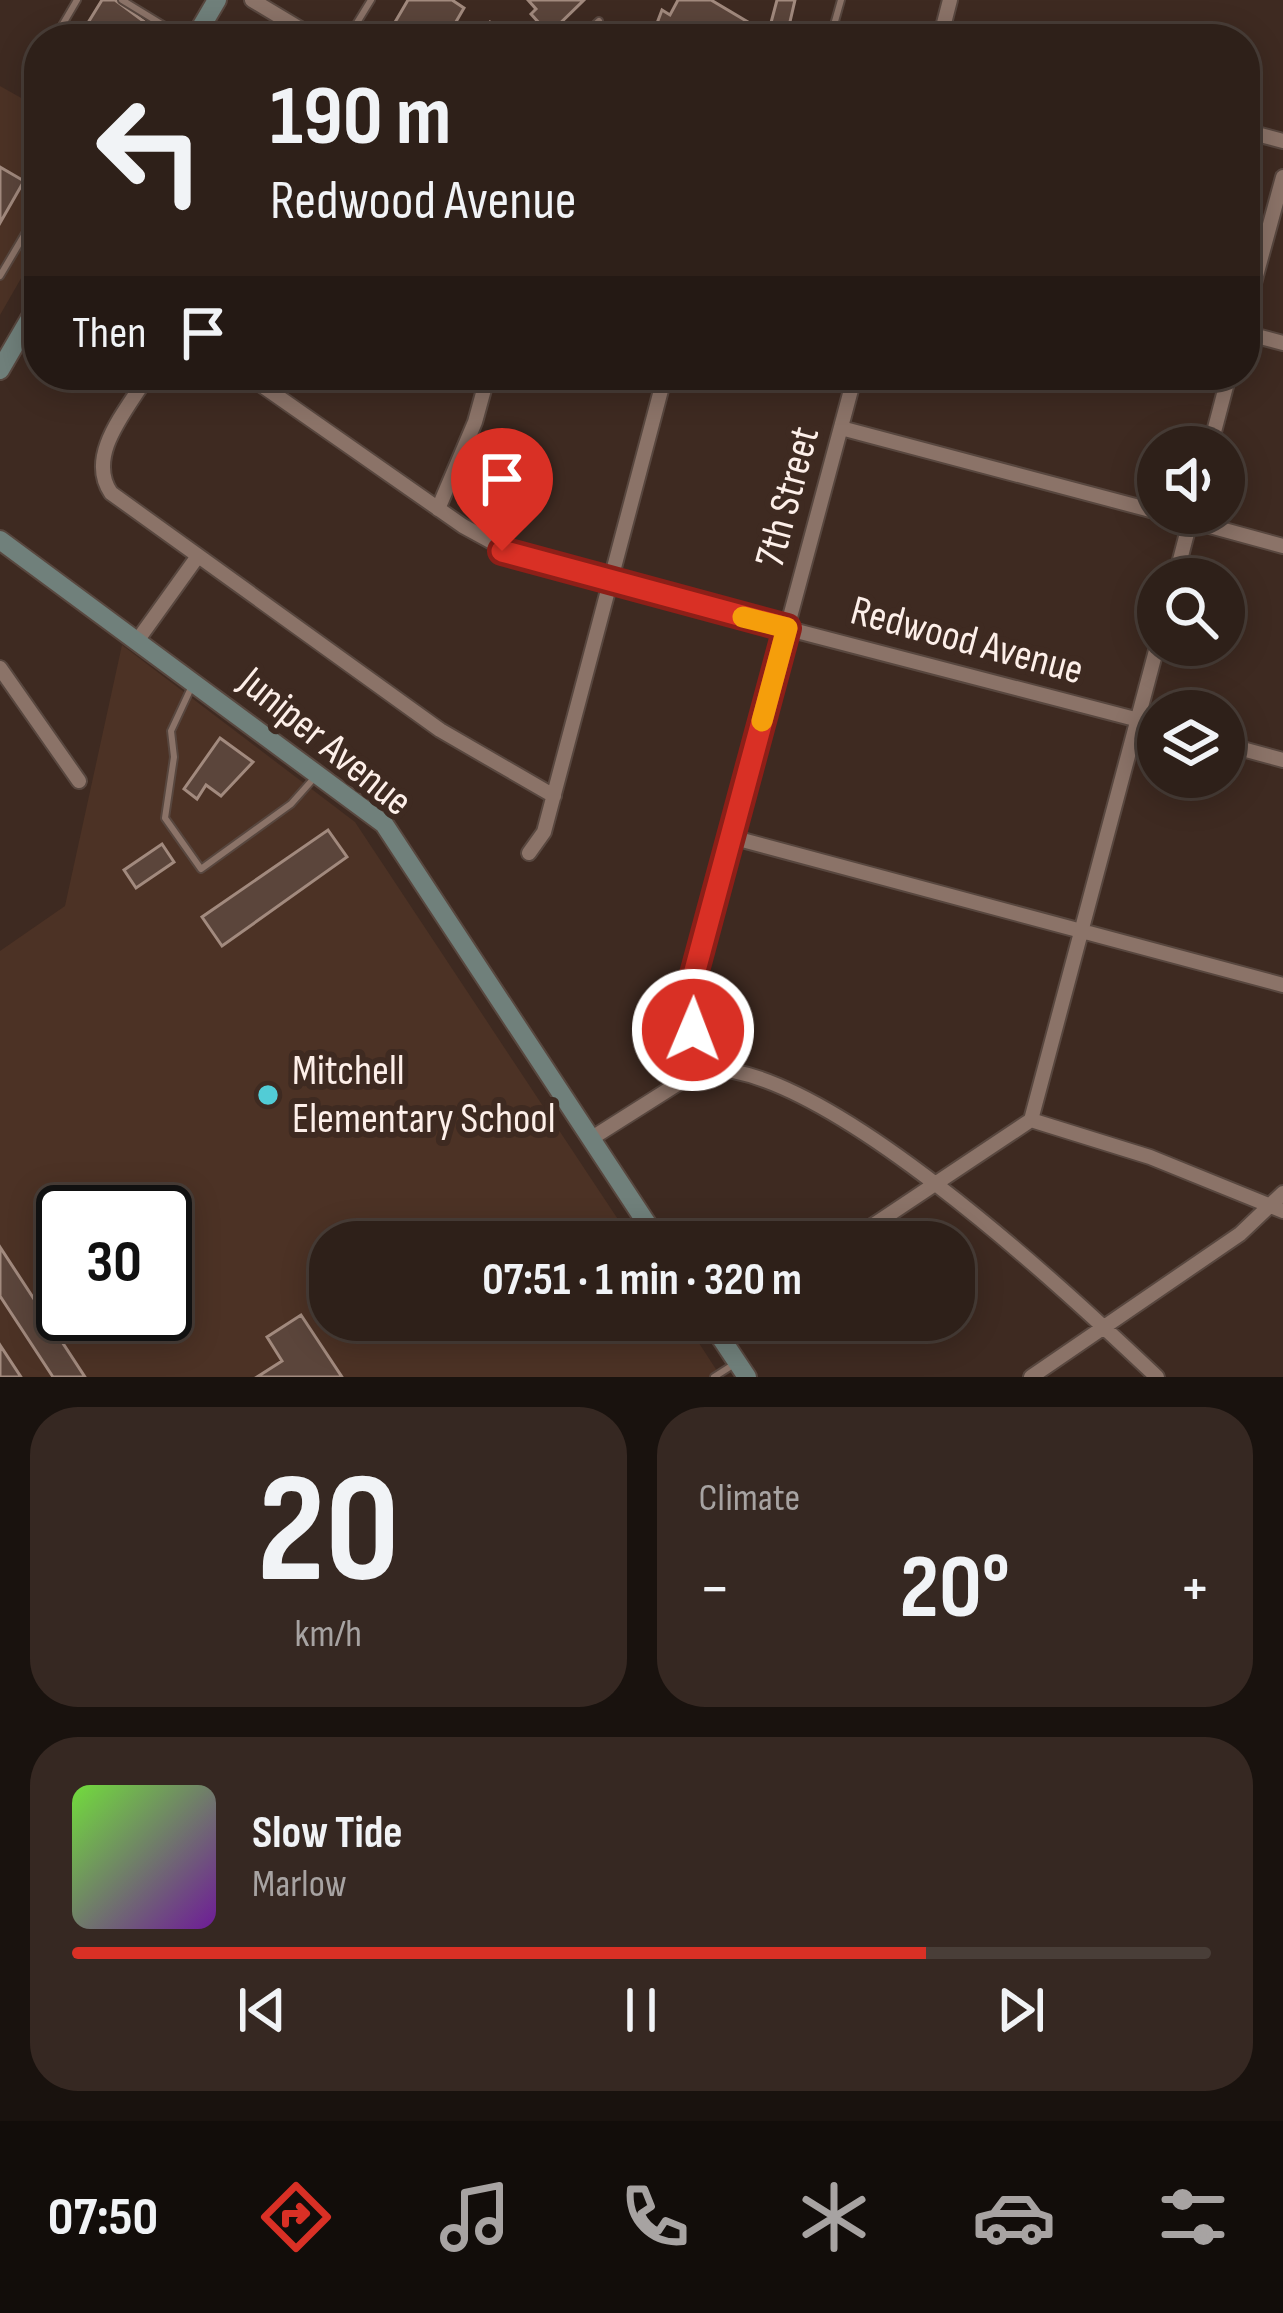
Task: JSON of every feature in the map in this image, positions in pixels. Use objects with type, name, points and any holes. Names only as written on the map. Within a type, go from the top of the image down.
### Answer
[{"type":"street","points":[[252,0],[292,24]]},
{"type":"street","points":[[1260,261],[1283,177]]},
{"type":"street","points":[[0,370],[24,329]]},
{"type":"street","points":[[139,390],[102,453],[100,466],[111,493],[440,730],[554,796]]},
{"type":"street","name":"Redwood Avenue","points":[[269,390],[502,551],[1137,720]]},
{"type":"street","points":[[438,508],[476,422],[484,390]]},
{"type":"street","points":[[529,853],[544,832],[661,390]]},
{"type":"street","name":"7th Street","points":[[701,1069],[693,978],[851,390]]},
{"type":"street","points":[[1216,426],[1225,390]]},
{"type":"street","points":[[841,428],[1137,506]]},
{"type":"street","points":[[1245,534],[1283,546]]},
{"type":"street","name":"Juniper Avenue","points":[[0,540],[384,824],[645,1221]]},
{"type":"street","points":[[136,641],[198,556]]},
{"type":"street","points":[[0,668],[79,781]]},
{"type":"street","points":[[880,1221],[1031,1120],[1137,724]]},
{"type":"street","points":[[1245,750],[1283,760]]},
{"type":"street","points":[[731,837],[1283,985]]},
{"type":"street","points":[[592,1138],[701,1069],[722,1067],[818,1103],[1011,1241],[1157,1377]]},
{"type":"street","points":[[1031,1120],[1280,1202]]},
{"type":"street","points":[[1031,1377],[1220,1249],[1280,1202]]},
{"type":"street","points":[[727,1341],[742,1370]]},
{"type":"lane","points":[[122,0],[164,24]]},
{"type":"lane","points":[[596,24],[599,21]]},
{"type":"lane","points":[[0,276],[24,235]]},
{"type":"lane","points":[[194,683],[175,714],[174,757],[164,796],[165,818],[201,869],[291,804],[317,775]]},
{"type":"lane","points":[[714,1377],[742,1370]]},
{"type":"shaded area","points":[[0,86],[24,100],[24,273],[0,315]]},
{"type":"shaded area","name":"Mitchell Elementary School","points":[[122,645],[355,822],[619,1221],[309,1221],[309,1341],[698,1341],[721,1377],[0,1377],[0,951],[65,906]]},
{"type":"building","points":[[102,0],[115,0],[147,24],[87,24]]},
{"type":"building","points":[[408,0],[452,0],[464,8],[455,24],[394,24]]},
{"type":"building","points":[[528,0],[584,0],[559,24],[540,24],[531,14],[536,9]]},
{"type":"building","points":[[678,0],[711,0],[751,24],[657,24],[662,10],[670,15]]},
{"type":"building","points":[[777,0],[795,0],[789,24],[771,24]]},
{"type":"building","points":[[0,167],[24,181],[0,223]]},
{"type":"building","points":[[220,738],[253,762],[221,796],[206,785],[197,799],[184,789]]},
{"type":"building","points":[[328,830],[347,857],[222,946],[202,917]]},
{"type":"building","points":[[162,844],[174,862],[136,888],[124,870]]},
{"type":"building","points":[[0,1247],[36,1302],[36,1341],[61,1341],[85,1377],[53,1377],[0,1296]]},
{"type":"building","points":[[301,1315],[309,1327],[309,1341],[318,1341],[342,1377],[257,1377],[282,1361],[267,1337]]},
{"type":"building","points":[[0,1345],[21,1377],[0,1377]]},
{"type":"slow traffic","points":[[743,617],[787,628],[762,721]]},
{"type":"place","name":"Mitchell Elementary School","points":[[268,1095]]},
{"type":"route","points":[[502,551],[787,628],[693,978],[693,1030]]}]
